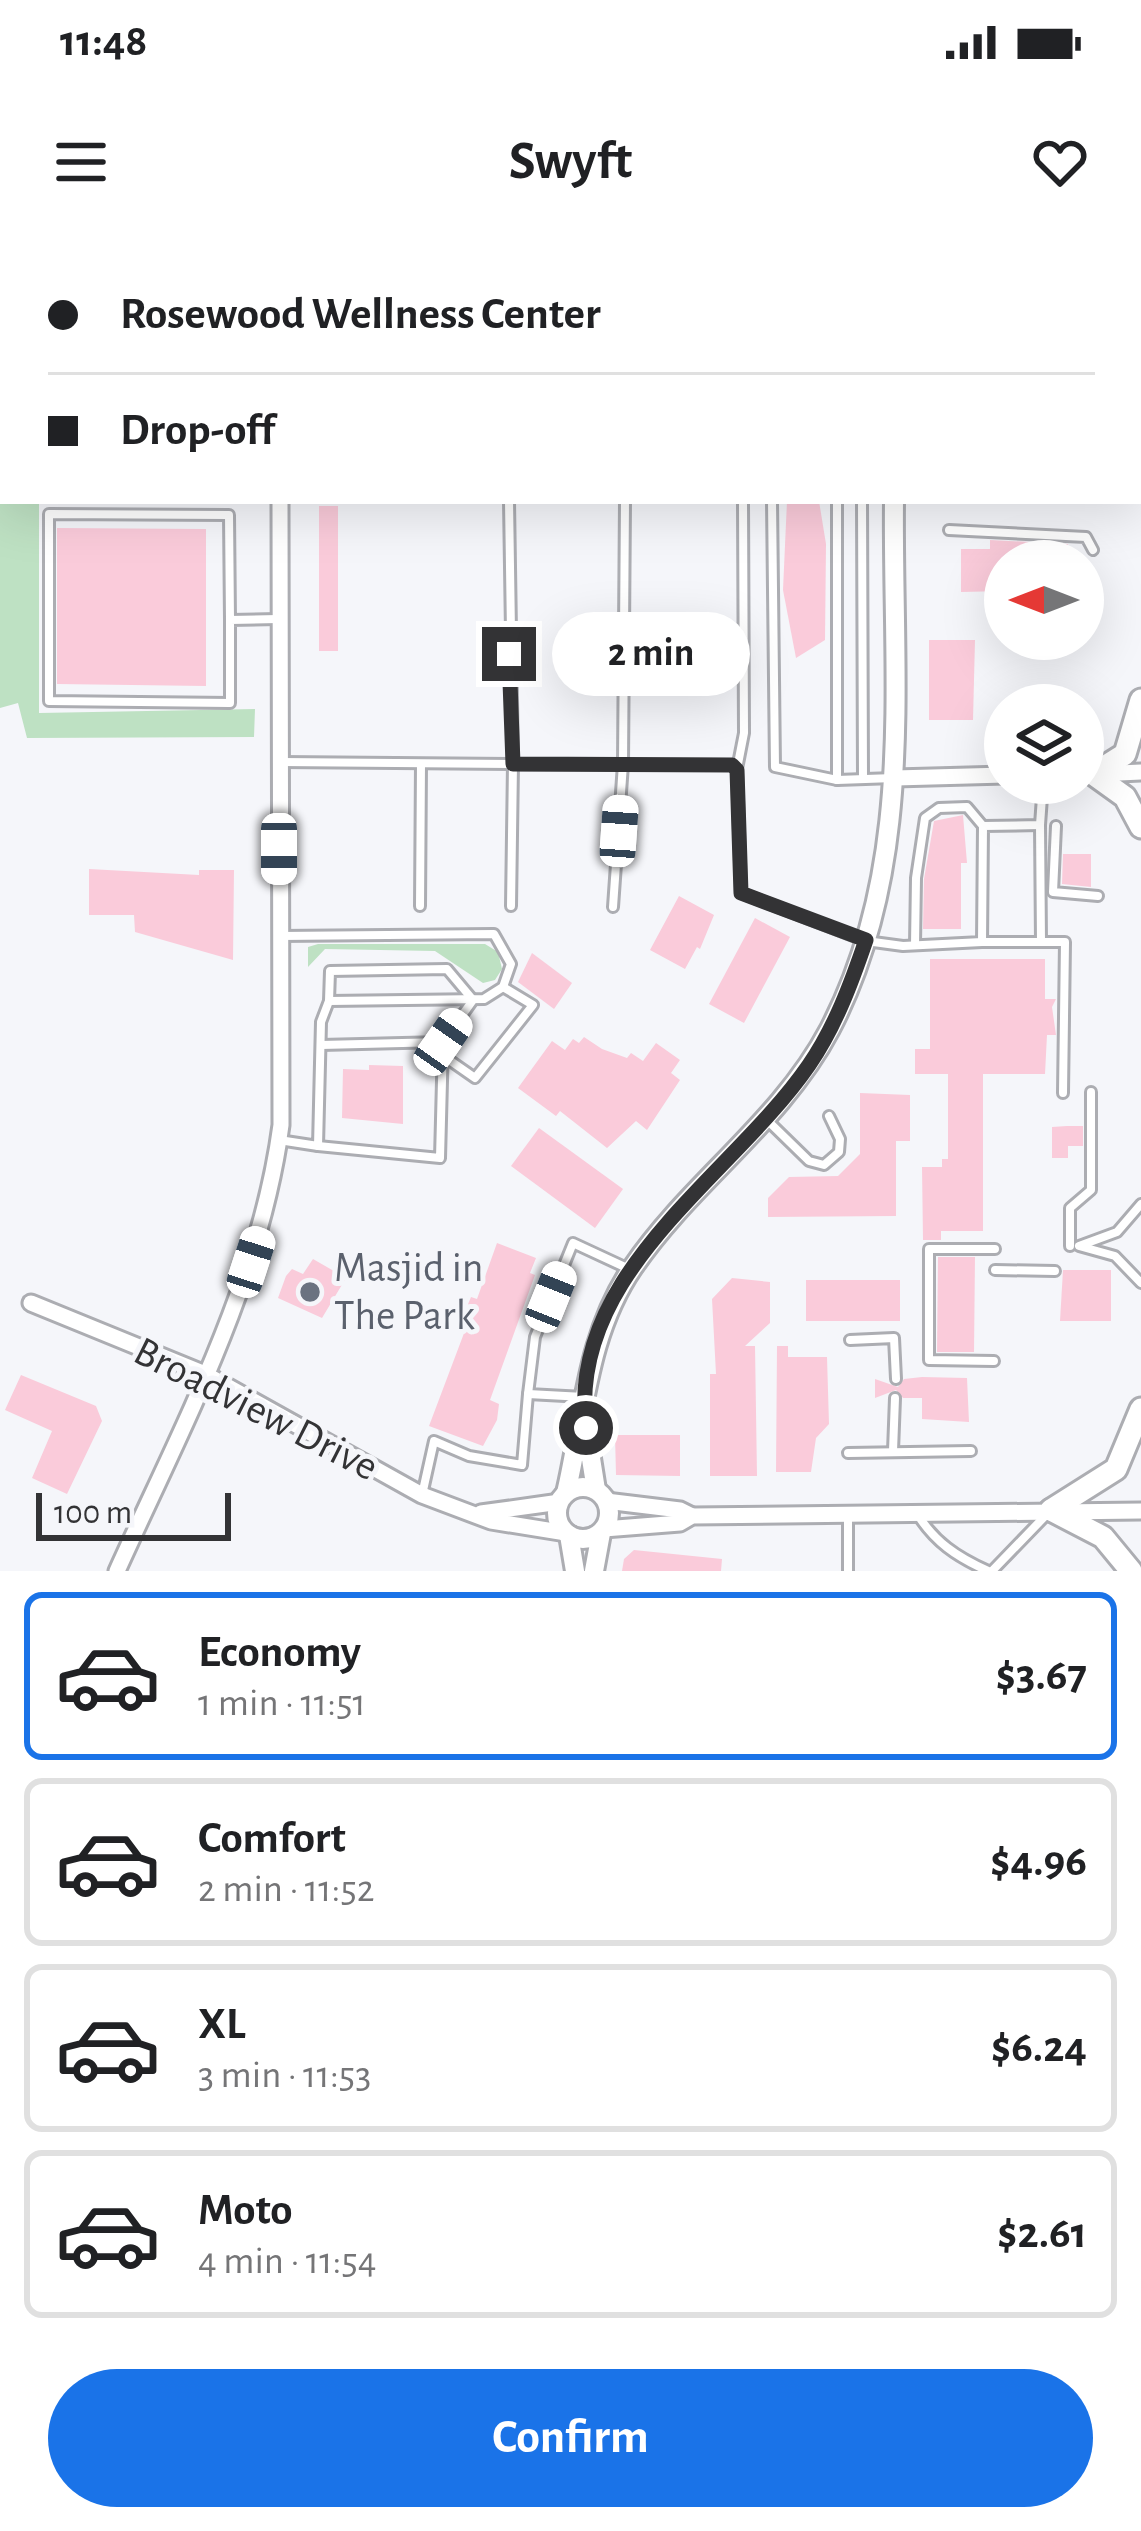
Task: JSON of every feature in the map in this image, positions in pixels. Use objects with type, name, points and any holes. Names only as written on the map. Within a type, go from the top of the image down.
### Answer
[{"type":"main road","points":[[1104,765],[1125,754],[1141,700]]},
{"type":"main road","points":[[1104,784],[1125,797],[1141,827]]},
{"type":"main road","points":[[1051,1510],[1116,1469],[1141,1409]]},
{"type":"main road","points":[[1051,1510],[1103,1537],[1131,1571]]},
{"type":"street","points":[[117,1571],[205,1374],[264,1220],[279,1139],[280,504]]},
{"type":"street","points":[[574,1571],[567,1534],[557,1515],[606,1318],[631,1270],[766,1119],[829,1030],[866,940],[890,849],[895,778],[894,504]]},
{"type":"street","points":[[1104,773],[1141,772]]},
{"type":"street","points":[[895,778],[984,776]]},
{"type":"street","name":"Broadview Drive","points":[[31,1303],[205,1374],[422,1495],[481,1513],[491,1521],[567,1534]]},
{"type":"street","points":[[584,1404],[601,1495],[603,1531],[594,1571]]},
{"type":"street","points":[[481,1513],[563,1498],[578,1487],[692,1516],[1141,1511]]},
{"type":"street","points":[[567,1534],[586,1540],[603,1531],[680,1523],[692,1516]]},
{"type":"lane","points":[[509,504],[512,907]]},
{"type":"lane","points":[[613,907],[623,764],[625,504]]},
{"type":"lane","points":[[742,504],[744,733],[737,770],[741,893],[866,940],[915,945],[1065,942],[1063,1093]]},
{"type":"lane","points":[[772,504],[771,754],[782,771],[837,780],[895,778]]},
{"type":"lane","points":[[837,504],[837,780]]},
{"type":"lane","points":[[862,504],[862,779]]},
{"type":"lane","points":[[49,514],[229,515],[230,620],[230,703],[49,701],[49,514]]},
{"type":"lane","points":[[949,530],[1088,540]]},
{"type":"lane","points":[[230,620],[278,619]]},
{"type":"lane","points":[[279,762],[732,765],[737,770]]},
{"type":"lane","points":[[420,906],[421,764]]},
{"type":"lane","points":[[1041,943],[1042,804]]},
{"type":"lane","points":[[915,945],[916,878],[926,818],[939,808],[967,807],[983,826],[982,942]]},
{"type":"lane","points":[[983,826],[1040,825]]},
{"type":"lane","points":[[1055,826],[1053,892],[1098,896]]},
{"type":"lane","points":[[278,936],[494,934],[509,952],[503,987]]},
{"type":"lane","points":[[318,1146],[322,1026],[330,971],[447,969],[472,1000]]},
{"type":"lane","points":[[329,1001],[472,1000],[503,987]]},
{"type":"lane","points":[[442,1055],[476,1078],[533,1005],[503,987]]},
{"type":"lane","points":[[279,1139],[440,1158],[443,1042],[472,1000]]},
{"type":"lane","points":[[321,1045],[443,1042]]},
{"type":"lane","points":[[1070,1246],[1070,1208],[1091,1190],[1090,1092]]},
{"type":"lane","points":[[766,1119],[808,1161],[824,1165],[839,1152],[840,1138],[829,1116]]},
{"type":"lane","points":[[1141,1204],[1117,1232],[1079,1246],[1115,1256],[1141,1283]]},
{"type":"lane","points":[[422,1495],[434,1441],[469,1456],[522,1465],[536,1337],[573,1243],[631,1270]]},
{"type":"lane","points":[[994,1361],[929,1360],[929,1249],[995,1249]]},
{"type":"lane","points":[[995,1270],[1055,1271]]},
{"type":"lane","points":[[850,1340],[894,1338],[896,1379]]},
{"type":"lane","points":[[528,1394],[584,1404]]},
{"type":"lane","points":[[893,1451],[895,1398]]},
{"type":"lane","points":[[848,1453],[971,1451]]},
{"type":"lane","points":[[916,1511],[927,1531],[957,1557],[990,1571],[1051,1510]]},
{"type":"lane","points":[[848,1512],[848,1571]]},
{"type":"green space","points":[[0,504],[39,504],[39,713],[255,709],[254,737],[27,738],[18,703],[0,708]]},
{"type":"green space","points":[[485,944],[498,952],[502,969],[495,980],[483,983],[435,951],[325,949],[308,967],[308,947]]},
{"type":"building","points":[[787,504],[819,504],[826,544],[825,640],[796,658],[783,590]]},
{"type":"building","points":[[319,506],[338,506],[338,651],[319,651]]},
{"type":"building","points":[[57,528],[206,529],[206,686],[57,684]]},
{"type":"building","points":[[961,549],[984,549],[984,591],[961,592]]},
{"type":"building","points":[[929,640],[975,640],[973,720],[929,720]]},
{"type":"building","points":[[963,815],[967,863],[961,863],[961,929],[923,929],[924,879],[934,821]]},
{"type":"building","points":[[1063,854],[1091,854],[1091,887],[1062,884]]},
{"type":"building","points":[[89,869],[199,875],[199,870],[234,870],[233,960],[135,932],[134,915],[89,915]]},
{"type":"building","points":[[679,896],[714,915],[700,949],[685,969],[650,950]]},
{"type":"building","points":[[755,918],[790,937],[744,1023],[709,1004]]},
{"type":"building","points":[[532,953],[572,983],[554,1009],[518,982]]},
{"type":"building","points":[[930,959],[1045,959],[1045,999],[1056,999],[1052,1007],[1056,1035],[1047,1035],[1045,1074],[983,1074],[983,1231],[941,1231],[941,1240],[923,1240],[922,1167],[942,1167],[942,1159],[948,1159],[948,1074],[915,1074],[915,1049],[930,1049]]},
{"type":"building","points":[[584,1037],[602,1049],[627,1058],[631,1053],[643,1061],[656,1043],[680,1060],[671,1073],[680,1080],[647,1130],[636,1121],[607,1148],[560,1111],[556,1116],[518,1088],[552,1041],[565,1050],[573,1039],[579,1043]]},
{"type":"building","points":[[369,1065],[403,1066],[403,1124],[342,1118],[343,1069],[369,1070]]},
{"type":"building","points":[[860,1093],[910,1095],[910,1141],[896,1141],[896,1216],[768,1217],[768,1198],[789,1177],[838,1176],[860,1154]]},
{"type":"building","points":[[1083,1126],[1083,1146],[1068,1146],[1068,1158],[1052,1158],[1052,1127]]},
{"type":"building","points":[[539,1128],[623,1189],[595,1228],[511,1166]]},
{"type":"building","points":[[497,1243],[536,1258],[530,1273],[535,1275],[490,1400],[499,1404],[497,1420],[483,1446],[429,1426],[472,1312],[466,1309],[471,1297],[477,1299]]},
{"type":"building","points":[[938,1257],[975,1257],[974,1352],[937,1352]]},
{"type":"building","name":"Masjid in The Park","points":[[313,1259],[346,1278],[322,1318],[278,1298],[292,1269],[303,1274]]},
{"type":"building","points":[[1063,1270],[1111,1270],[1111,1321],[1060,1321]]},
{"type":"building","points":[[732,1278],[770,1282],[770,1323],[745,1346],[755,1346],[757,1476],[710,1476],[710,1374],[716,1374],[712,1299]]},
{"type":"building","points":[[806,1280],[900,1280],[900,1321],[806,1321]]},
{"type":"building","points":[[777,1346],[788,1346],[788,1357],[827,1357],[829,1424],[816,1438],[811,1472],[776,1472]]},
{"type":"building","points":[[21,1375],[96,1406],[102,1421],[67,1494],[32,1478],[52,1431],[5,1410]]},
{"type":"building","points":[[967,1378],[969,1422],[922,1419],[922,1398],[903,1398],[896,1390],[875,1398],[875,1379],[898,1387],[904,1379]]},
{"type":"building","points":[[615,1435],[680,1435],[680,1476],[616,1475]]},
{"type":"building","points":[[634,1550],[722,1559],[721,1571],[622,1571],[624,1559]]},
{"type":"place","name":"Masjid in The Park","points":[[310,1292]]},
{"type":"route","points":[[509,654],[513,764],[732,765],[737,770],[741,893],[866,940],[848,991],[808,1066],[631,1270],[592,1358],[584,1397],[586,1428]]}]
